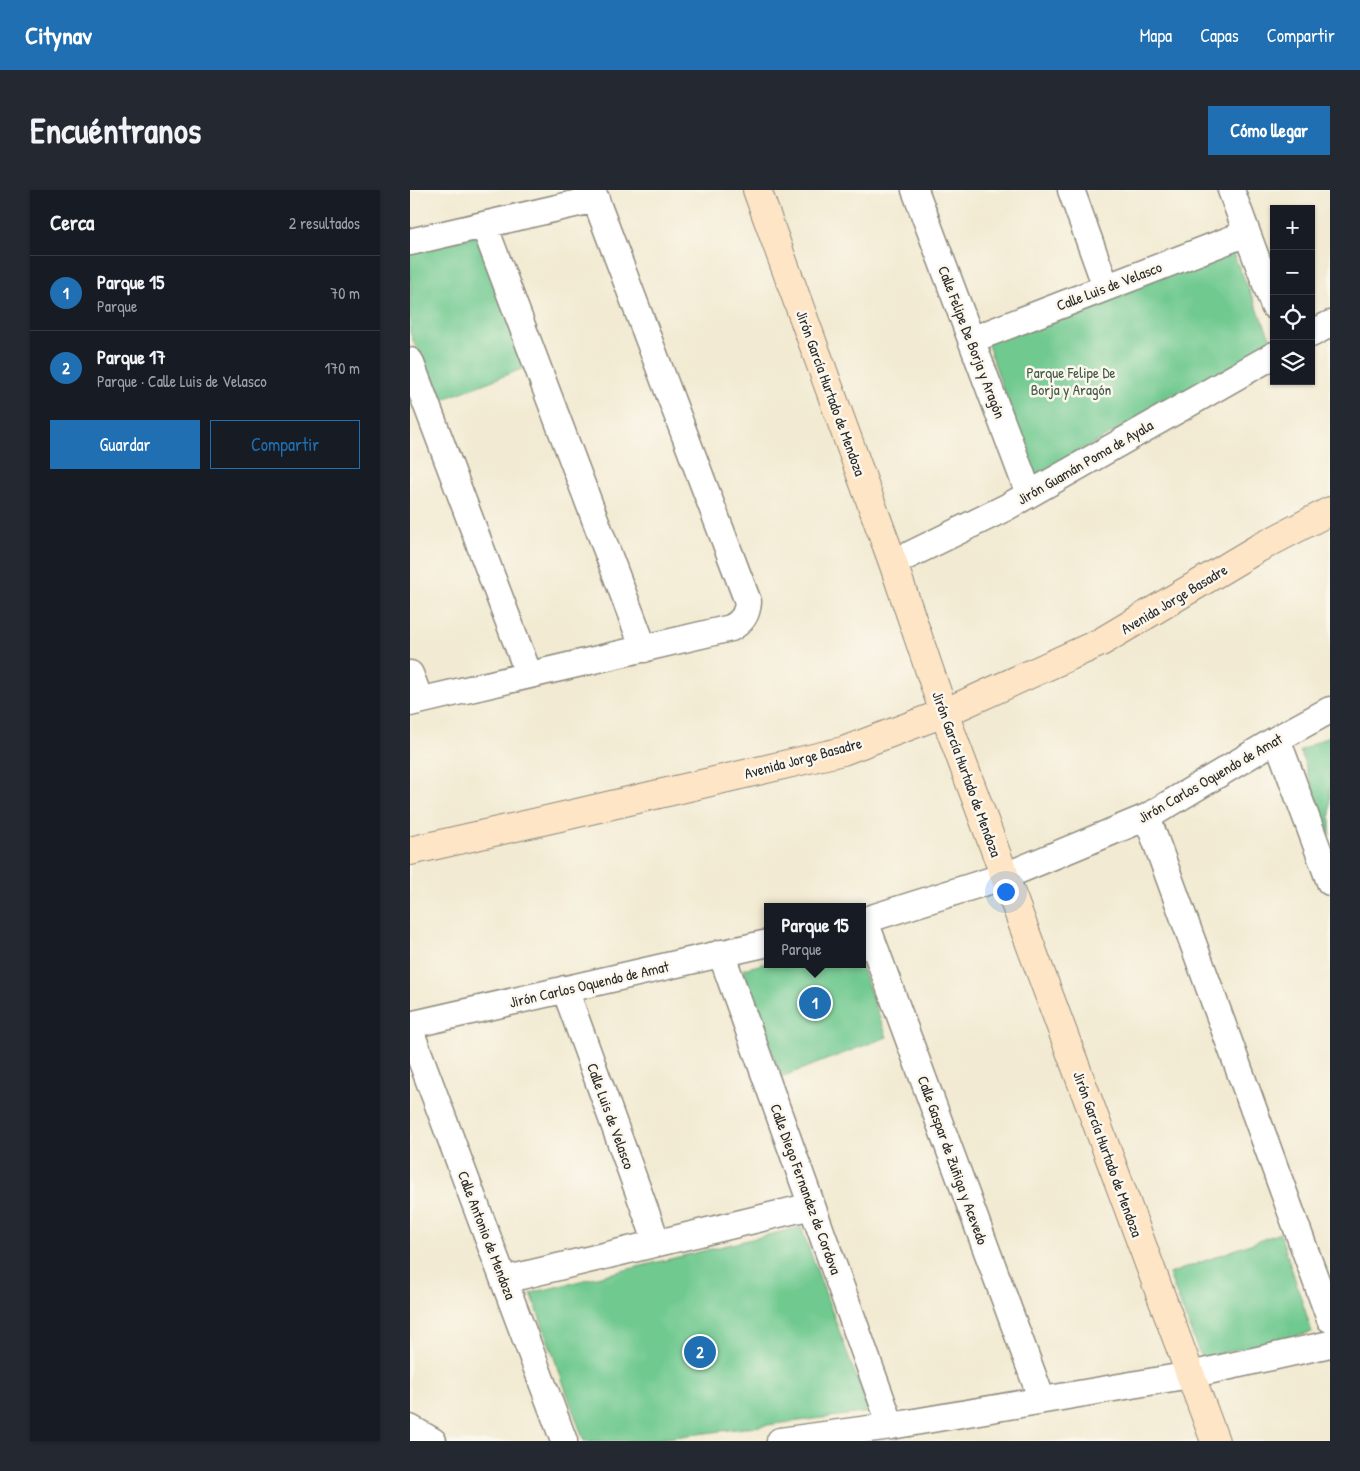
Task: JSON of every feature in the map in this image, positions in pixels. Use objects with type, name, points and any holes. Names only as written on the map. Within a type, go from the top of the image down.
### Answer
[{"type":"street","name":"Jirón García Hurtado de Mendoza","points":[[756,190],[893,563],[944,713],[1215,1441]]},
{"type":"street","name":"Calle Felipe De Borja y Aragón","points":[[915,190],[1029,494]]},
{"type":"street","points":[[1071,190],[1106,287]]},
{"type":"street","points":[[1231,190],[1270,295]]},
{"type":"street","points":[[410,242],[484,225],[594,195],[748,602],[748,610],[744,618],[731,628],[415,702],[410,674]]},
{"type":"street","points":[[484,225],[644,648]]},
{"type":"street","name":"Calle Luis de Velasco","points":[[971,340],[1247,233]]},
{"type":"street","points":[[1315,332],[1330,324]]},
{"type":"street","name":"Jirón Guamán Poma de Ayala","points":[[893,563],[1005,508],[1270,357]]},
{"type":"street","points":[[410,361],[529,675]]},
{"type":"street","name":"Avenida Jorge Basadre","points":[[410,851],[843,751],[944,713],[1101,642],[1257,549],[1330,511]]},
{"type":"street","name":"Jirón Carlos Oquendo de Amat","points":[[866,920],[1005,876],[1147,817],[1277,739],[1330,710]]},
{"type":"street","points":[[1277,739],[1330,882]]},
{"type":"street","points":[[1147,817],[1330,1319]]},
{"type":"street","name":"Calle Gaspar de Zuñiga y Acevedo","points":[[866,926],[1042,1400]]},
{"type":"street","name":"Jirón Carlos Oquendo de Amat","points":[[410,1025],[764,943]]},
{"type":"street","name":"Calle Diego Fernandez de Cordova","points":[[720,953],[891,1426]]},
{"type":"street","name":"Calle Luis de Velasco","points":[[565,989],[657,1243]]},
{"type":"street","name":"Calle Antonio de Mendoza","points":[[410,1030],[564,1441]]},
{"type":"street","points":[[504,1280],[812,1206]]},
{"type":"street","points":[[780,1441],[891,1426],[1190,1376],[1330,1344]]},
{"type":"street","points":[[410,1428],[433,1441]]},
{"type":"green space","points":[[478,235],[527,367],[436,402],[410,332],[410,252]]},
{"type":"green space","name":"Parque Felipe De Borja y Aragón","points":[[1231,249],[1270,337],[1270,346],[1033,477],[987,342]]},
{"type":"green space","points":[[1330,735],[1330,835],[1300,751]]},
{"type":"green space","points":[[764,964],[764,968],[861,968],[887,1037],[781,1077],[743,969]]},
{"type":"green space","points":[[801,1227],[869,1412],[643,1441],[584,1441],[531,1293]]},
{"type":"green space","points":[[1280,1233],[1312,1332],[1201,1358],[1169,1274]]},
{"type":"place","name":"Parque 15","points":[[815,1003]]},
{"type":"place","name":"Parque 17","points":[[700,1352]]}]
